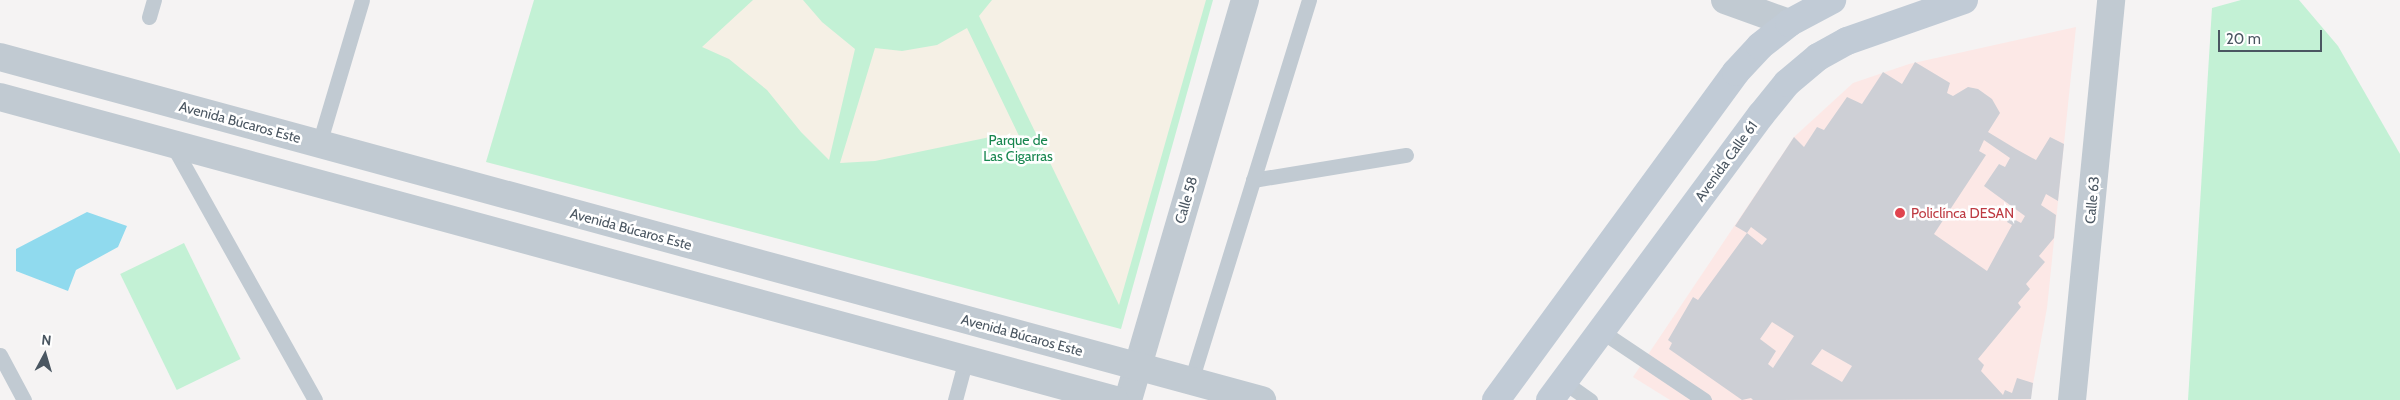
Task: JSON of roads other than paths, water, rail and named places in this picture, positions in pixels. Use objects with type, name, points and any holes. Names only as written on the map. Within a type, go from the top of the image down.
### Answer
[{"type":"main road","points":[[1496,400],[1736,72],[1760,46],[1789,23],[1832,0]]},
{"type":"main road","name":"Avenida Calle 61","points":[[1557,391],[1761,115],[1798,72],[1818,57],[1847,41],[1964,0]]},
{"type":"street","name":"Calle 58","points":[[1128,400],[1244,0]]},
{"type":"street","points":[[1725,0],[1789,23]]},
{"type":"street","name":"Calle 63","points":[[2072,400],[2111,0]]},
{"type":"street","name":"Avenida Búcaros Este","points":[[0,58],[1262,400]]},
{"type":"street","points":[[0,97],[1115,400]]},
{"type":"lane","points":[[149,17],[154,0]]},
{"type":"lane","points":[[319,144],[362,0]]},
{"type":"lane","points":[[1191,381],[1309,0]]},
{"type":"lane","points":[[171,143],[315,400]]},
{"type":"lane","points":[[1253,180],[1406,155]]},
{"type":"lane","points":[[1601,331],[1704,400]]},
{"type":"lane","points":[[0,355],[24,400]]},
{"type":"lane","points":[[955,400],[966,359]]},
{"type":"lane","points":[[1557,391],[1590,400]]},
{"type":"water","points":[[87,212],[127,226],[118,247],[76,270],[68,291],[16,271],[16,249]]},
{"type":"place","name":"Policlínca DESAN","points":[[1900,213]]},
{"type":"park label","name":"Parque de Las Cigarras","points":[[1018,148]]}]
